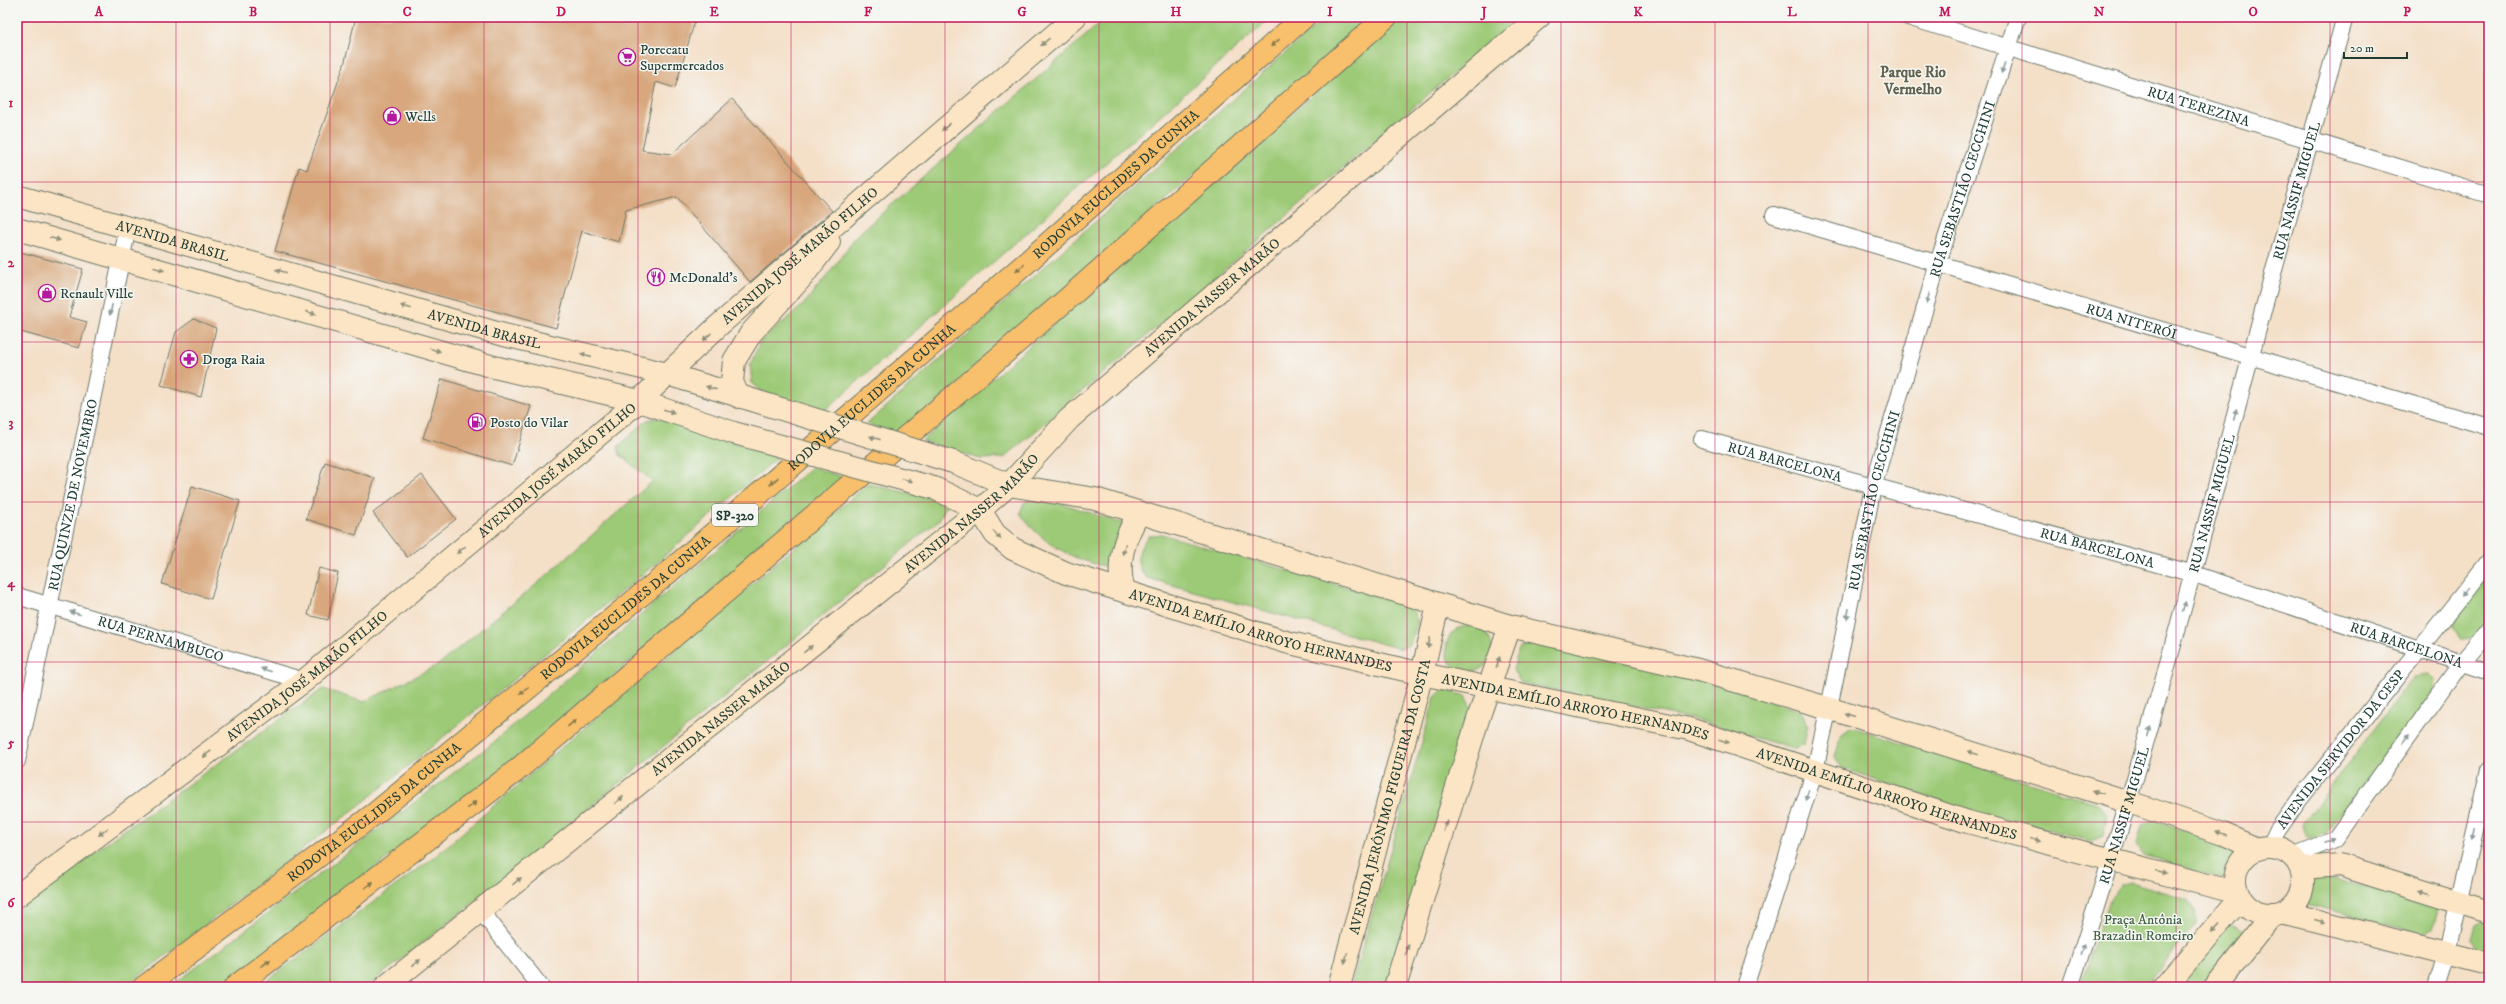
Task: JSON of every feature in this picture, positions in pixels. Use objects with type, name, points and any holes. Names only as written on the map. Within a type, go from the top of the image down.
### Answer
[{"type":"highway","name":"RODOVIA EUCLIDES DA CUNHA","points":[[144,987],[377,812],[663,577],[1025,264],[1304,17]]},
{"type":"highway","points":[[235,987],[516,771],[1053,312],[1386,17]]},
{"type":"main road","name":"AVENIDA JOSÉ MARÃO FILHO","points":[[17,896],[304,681],[639,401],[718,326],[1074,17]]},
{"type":"main road","name":"AVENIDA NASSER MARÃO","points":[[385,987],[1010,485],[1069,419],[1539,17]]},
{"type":"main road","points":[[744,398],[732,382],[734,361],[752,333],[803,276],[836,234],[884,181]]},
{"type":"main road","name":"AVENIDA BRASIL","points":[[17,196],[504,335],[668,374],[953,462],[1010,485]]},
{"type":"main road","points":[[17,229],[122,258],[494,367],[639,401],[734,433],[934,488],[980,510]]},
{"type":"main road","points":[[494,367],[504,335]]},
{"type":"main road","points":[[1010,485],[1095,499],[1510,626],[1698,670],[1828,708],[2129,802],[2263,848],[2283,849],[2297,862],[2303,881],[2301,894],[2293,905],[2277,913],[2215,987]]},
{"type":"main road","name":"AVENIDA EMÍLIO ARROYO HERNANDES","points":[[980,510],[995,534],[1013,549],[1066,573],[1286,642],[1422,674],[1689,729],[1968,822],[2239,896],[2256,912],[2277,913],[2447,952],[2489,964]]},
{"type":"main road","points":[[1124,590],[1120,577],[1122,552],[1139,513]]},
{"type":"main road","name":"AVENIDA JERÔNIMO FIGUEIRA DA COSTA","points":[[1339,987],[1422,674],[1438,605]]},
{"type":"main road","points":[[1395,987],[1510,626]]},
{"type":"main road","points":[[2165,987],[2239,896],[2235,883],[2241,862],[2248,854],[2263,848]]},
{"type":"main road","points":[[2297,862],[2340,865],[2489,912]]},
{"type":"street","name":"RUA TEREZINA","points":[[1908,17],[2489,195]]},
{"type":"street","name":"RUA SEBASTIÃO CECCHINI","points":[[1745,987],[1815,770],[1873,487],[1938,263],[2010,47],[2018,17]]},
{"type":"street","name":"RUA NASSIF MIGUEL","points":[[2070,987],[2129,802],[2194,574],[2250,357],[2345,17]]},
{"type":"street","name":"RUA NITERÓI","points":[[1774,215],[2489,427]]},
{"type":"street","name":"RUA QUINZE DE NOVEMBRO","points":[[17,761],[51,606],[128,227]]},
{"type":"street","name":"RUA BARCELONA","points":[[1702,439],[2194,574],[2489,672]]},
{"type":"street","name":"AVENIDA SERVIDOR DA CESP","points":[[2263,848],[2295,805],[2489,561]]},
{"type":"street","name":"RUA PERNAMBUCO","points":[[17,596],[304,681]]},
{"type":"street","points":[[2297,862],[2336,839],[2462,662],[2489,630]]},
{"type":"street","points":[[2436,987],[2447,952],[2489,769]]},
{"type":"street","points":[[481,911],[541,987]]},
{"type":"green space","points":[[1107,17],[1272,17],[823,412],[763,392],[752,383],[750,365],[760,342],[803,305],[831,271],[856,236]]},
{"type":"green space","points":[[1326,17],[1372,17],[901,435],[867,424]]},
{"type":"green space","points":[[1401,17],[1519,17],[1004,458],[981,459],[922,441]]},
{"type":"green space","points":[[659,418],[778,457],[653,566],[366,800],[125,987],[17,987],[17,910],[117,835],[323,689],[364,702],[438,665],[538,583],[653,481],[620,455],[618,447],[647,420]]},
{"type":"green space","points":[[812,467],[845,478],[510,764],[220,987],[170,987],[488,747]]},
{"type":"green space","points":[[868,484],[935,499],[946,506],[939,520],[467,908],[366,987],[258,987],[432,859]]},
{"type":"green space","points":[[1032,498],[1046,498],[1124,524],[1114,544],[1110,567],[1084,561],[1048,542],[1028,524],[1020,513],[1024,503]]},
{"type":"green space","points":[[1161,534],[1411,606],[1418,622],[1410,644],[1401,649],[1147,578],[1139,568],[1139,552],[1148,536]]},
{"type":"green space","points":[[2489,573],[2490,594],[2488,616],[2485,626],[2480,633],[2472,638],[2461,640],[2453,627],[2454,619]]},
{"type":"green space","points":[[1469,626],[1482,630],[1488,636],[1492,649],[1488,662],[1482,668],[1469,672],[1456,668],[1450,662],[1446,649],[1450,636],[1456,630]]},
{"type":"green space","points":[[1534,641],[1697,678],[1801,711],[1808,725],[1804,744],[1793,749],[1693,719],[1521,683],[1513,670],[1519,649]]},
{"type":"green space","points":[[2429,674],[2435,680],[2433,696],[2326,833],[2317,838],[2305,835],[2302,825],[2414,676]]},
{"type":"green space","points":[[1444,689],[1465,696],[1471,708],[1386,987],[1351,987],[1435,697]]},
{"type":"green space","points":[[1852,727],[2097,803],[2107,815],[2103,836],[2091,841],[1969,811],[1842,768],[1835,757],[1841,734]]},
{"type":"green space","points":[[2153,819],[2239,850],[2225,869],[2223,879],[2143,855],[2137,845],[2142,826]]},
{"type":"green space","points":[[2311,875],[2431,902],[2438,910],[2433,928],[2423,934],[2303,903],[2307,895]]},
{"type":"green space","name":"Praça Antônia Brazadin Romeiro","points":[[2131,882],[2187,899],[2195,910],[2196,923],[2145,987],[2079,987],[2111,897],[2120,885]]},
{"type":"green space","points":[[2489,920],[2489,952],[2477,949],[2472,939],[2476,925]]},
{"type":"green space","points":[[2230,923],[2242,931],[2242,940],[2206,987],[2170,987]]},
{"type":"building","points":[[356,17],[696,17],[675,88],[656,82],[642,150],[672,154],[732,99],[832,211],[750,282],[677,197],[626,210],[619,242],[582,231],[556,328],[275,251],[299,167],[307,170],[344,65]]},
{"type":"building","name":"Renault Ville","points":[[17,251],[83,269],[69,317],[87,322],[79,348],[17,331]]},
{"type":"building","name":"Droga Raia","points":[[194,319],[216,328],[201,397],[161,385],[176,332]]},
{"type":"building","name":"Posto do Vilar","points":[[442,379],[531,406],[512,466],[423,438]]},
{"type":"building","points":[[325,462],[375,478],[356,535],[306,519]]},
{"type":"building","points":[[422,475],[456,519],[407,557],[373,513]]},
{"type":"building","points":[[192,486],[240,501],[211,599],[162,584]]},
{"type":"building","points":[[319,568],[338,573],[328,620],[308,615]]},
{"type":"place","name":"Porecatu Supermercados","points":[[627,57]]},
{"type":"place","name":"Wells","points":[[392,116]]},
{"type":"place","name":"McDonald's","points":[[656,277]]},
{"type":"place","name":"Renault Ville","points":[[47,293]]},
{"type":"place","name":"Droga Raia","points":[[189,359]]},
{"type":"place","name":"Posto do Vilar","points":[[477,422]]},
{"type":"district","name":"Parque Rio Vermelho","points":[[1913,80]]}]
